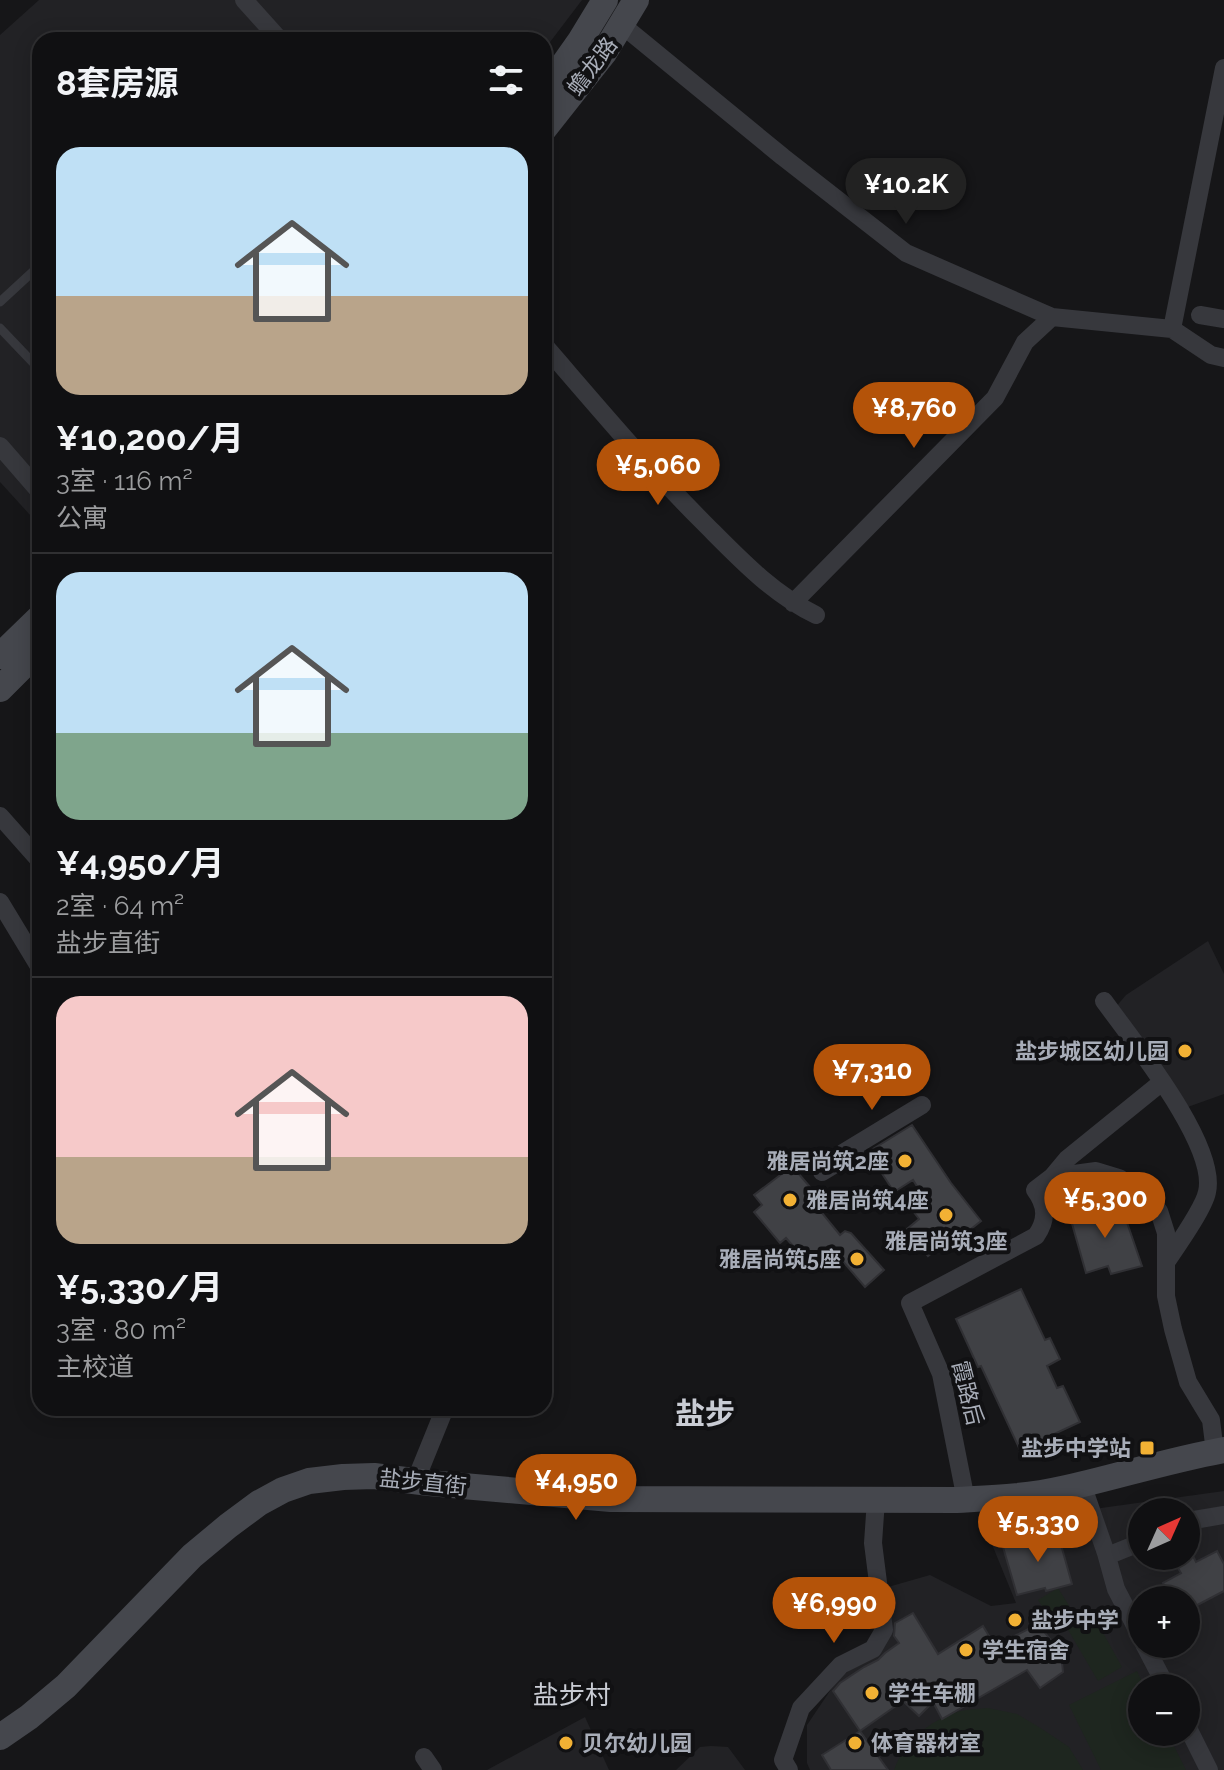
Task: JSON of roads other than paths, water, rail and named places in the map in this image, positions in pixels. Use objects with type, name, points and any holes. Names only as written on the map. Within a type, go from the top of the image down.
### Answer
[{"type":"main road","name":"蟾龙路","points":[[552,119],[604,53],[636,0]]},
{"type":"main road","name":"蟾龙路","points":[[552,81],[603,4]]},
{"type":"main road","points":[[603,4],[622,25]]},
{"type":"main road","points":[[0,656],[32,625]]},
{"type":"main road","points":[[0,689],[32,657]]},
{"type":"main road","name":"盐步直街","points":[[0,1737],[66,1686],[192,1556],[259,1503],[309,1481],[374,1476],[611,1499],[966,1500],[1059,1490],[1183,1457],[1220,1451]]},
{"type":"street","points":[[244,0],[273,32]]},
{"type":"street","points":[[622,25],[906,253],[1052,317],[1172,329],[1211,355],[1224,358]]},
{"type":"street","points":[[1172,329],[1224,68]]},
{"type":"street","points":[[1200,315],[1224,319]]},
{"type":"street","points":[[793,603],[995,398],[1025,342],[1052,317]]},
{"type":"street","points":[[552,354],[664,483],[748,568],[793,603],[816,615]]},
{"type":"street","points":[[0,446],[32,483]]},
{"type":"street","points":[[0,816],[32,852]]},
{"type":"street","points":[[0,902],[32,955]]},
{"type":"street","points":[[1104,1001],[1162,1082],[1198,1144],[1208,1179],[1207,1194],[1167,1261]]},
{"type":"street","points":[[1052,1177],[1067,1159],[1162,1082]]},
{"type":"street","points":[[843,1153],[922,1105]]},
{"type":"street","points":[[822,1172],[875,1135]]},
{"type":"street","points":[[1052,1177],[1096,1171],[1119,1178],[1159,1211],[1166,1233],[1166,1296],[1173,1329],[1188,1382],[1211,1420],[1220,1451]]},
{"type":"street","name":"霞路后","points":[[966,1500],[941,1374],[910,1303],[1036,1236],[1042,1227],[1044,1208],[1035,1190],[1052,1177]]},
{"type":"street","points":[[415,1482],[442,1416]]},
{"type":"street","points":[[1082,1484],[1116,1589],[1128,1613]]},
{"type":"street","points":[[789,1770],[783,1760],[801,1708],[841,1665],[873,1649],[884,1630],[873,1543],[876,1500]]},
{"type":"street","points":[[1200,1519],[1224,1515]]},
{"type":"street","points":[[1107,1556],[1128,1548]]},
{"type":"street","points":[[1197,1746],[1209,1770]]},
{"type":"lane","points":[[0,302],[32,272]]},
{"type":"lane","points":[[0,328],[32,362]]},
{"type":"place","name":"盐步城区幼儿园","points":[[1185,1051]]},
{"type":"place","name":"雅居尚筑2座","points":[[905,1161]]},
{"type":"place","name":"雅居尚筑4座","points":[[790,1200]]},
{"type":"place","name":"雅居尚筑3座","points":[[946,1215]]},
{"type":"place","name":"雅居尚筑5座","points":[[857,1259]]},
{"type":"place","name":"盐步中学站","points":[[1147,1448]]},
{"type":"place","name":"盐步中学","points":[[1015,1620]]},
{"type":"place","name":"学生宿舍","points":[[966,1650]]},
{"type":"place","name":"学生车棚","points":[[872,1693]]},
{"type":"place","name":"贝尔幼儿园","points":[[566,1743]]},
{"type":"place","name":"体育器材室","points":[[855,1743]]},
{"type":"district","name":"盐步","points":[[705,1413]]},
{"type":"district","name":"盐步村","points":[[572,1695]]}]
